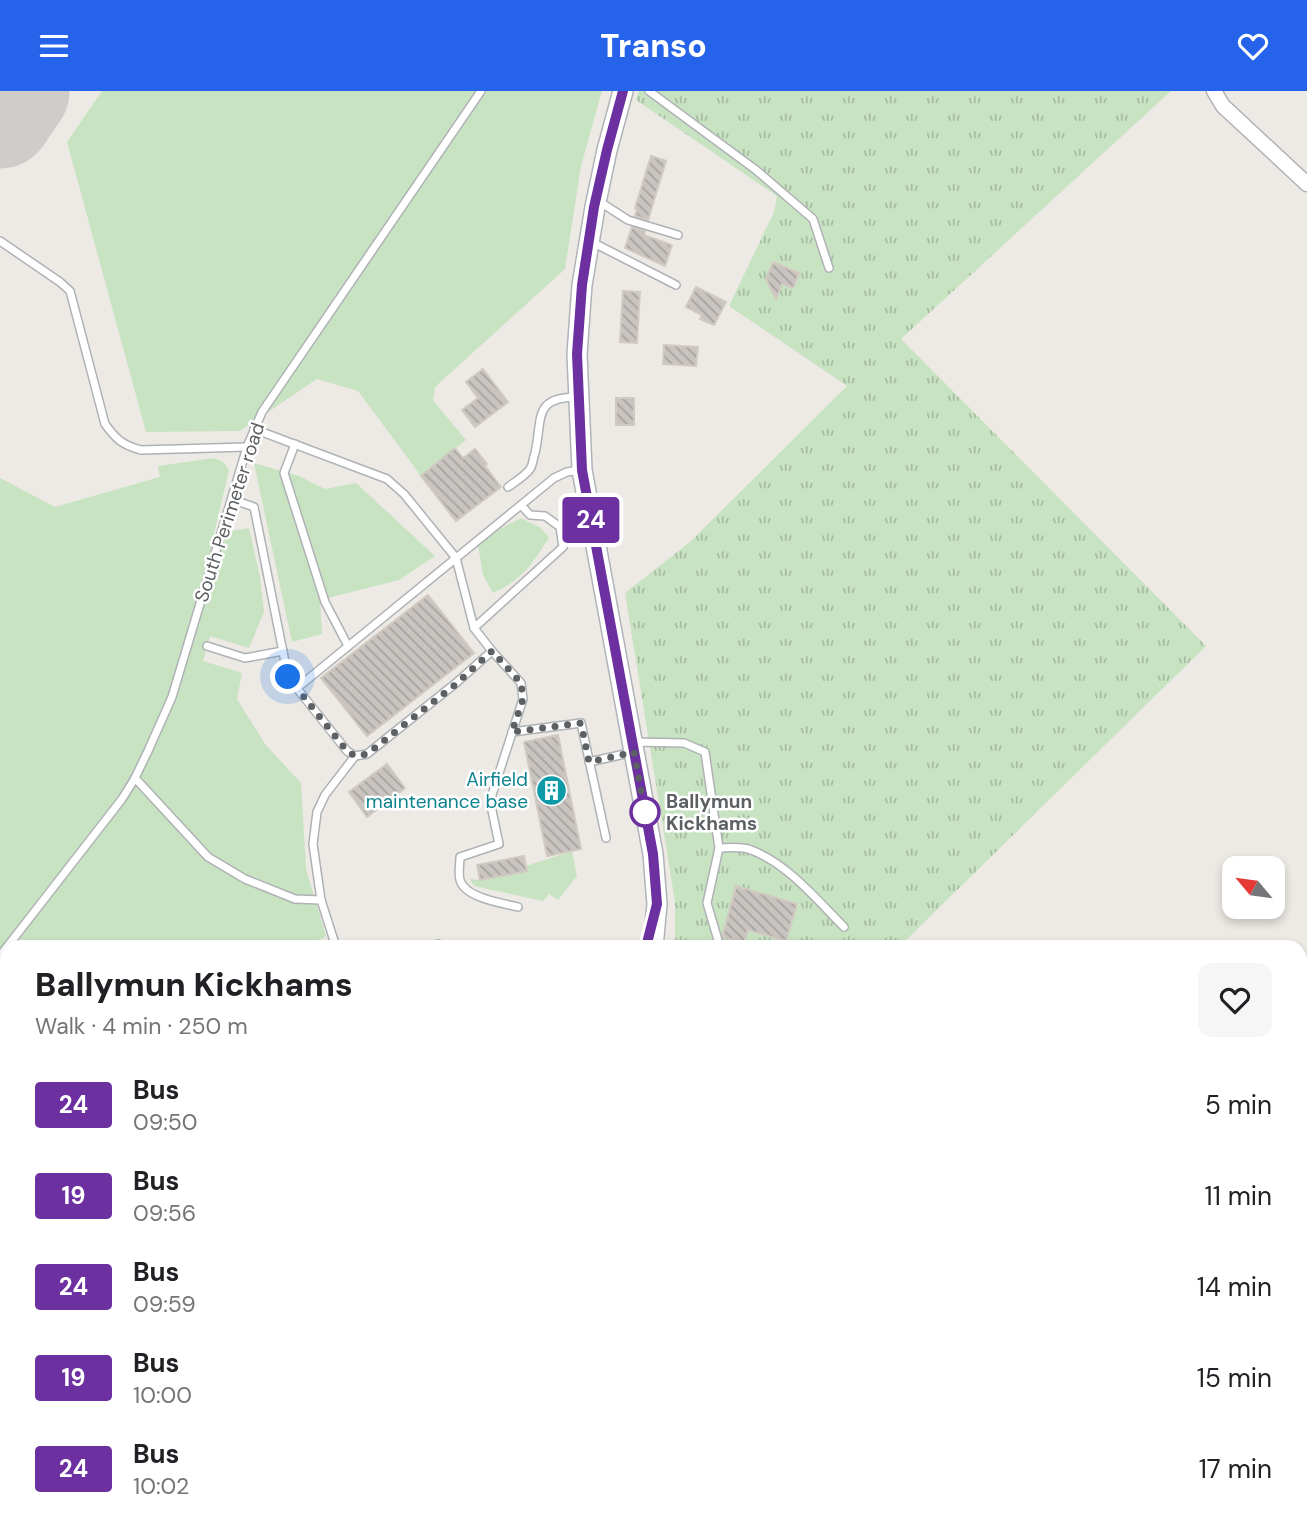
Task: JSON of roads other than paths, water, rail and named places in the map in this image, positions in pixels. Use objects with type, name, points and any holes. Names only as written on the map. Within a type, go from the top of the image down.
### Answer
[{"type":"street","points":[[623,91],[596,199],[582,285],[577,354],[582,470],[653,854],[657,904],[654,940]]},
{"type":"street","points":[[1214,91],[1223,106],[1307,184]]},
{"type":"street","points":[[648,940],[657,904]]},
{"type":"street","points":[[657,904],[666,929],[667,940]]},
{"type":"lane","name":"South Perimeter road","points":[[12,940],[122,799],[135,778],[172,697],[247,447],[262,412],[481,91]]},
{"type":"lane","points":[[649,91],[756,170],[813,219],[829,268]]},
{"type":"lane","points":[[596,199],[628,220],[678,235]]},
{"type":"lane","points":[[0,241],[69,291],[105,423],[114,436],[126,446],[141,450],[247,447]]},
{"type":"lane","points":[[589,241],[676,285]]},
{"type":"lane","points":[[508,487],[531,468],[541,414],[548,403],[562,397],[579,397]]},
{"type":"lane","points":[[254,429],[387,479],[404,494],[456,558],[474,628],[521,683],[523,699],[490,801],[499,844],[460,857],[460,879],[465,889],[475,895],[518,907]]},
{"type":"lane","points":[[295,444],[284,473],[325,602],[348,646]]},
{"type":"lane","points":[[297,688],[554,478],[567,472],[582,470]]},
{"type":"lane","points":[[231,502],[237,501],[254,507],[288,677],[347,751],[355,756],[367,754],[456,684],[492,651]]},
{"type":"lane","points":[[474,628],[563,547],[560,527],[545,516],[530,515],[521,505]]},
{"type":"lane","points":[[207,646],[245,658],[283,651]]},
{"type":"lane","points":[[512,732],[581,723],[606,838]]},
{"type":"lane","points":[[589,762],[634,747],[684,743],[705,752],[719,848],[707,903],[718,940]]},
{"type":"lane","points":[[334,940],[321,900],[313,844],[317,812],[325,795],[355,756]]},
{"type":"lane","points":[[135,778],[208,857],[245,879],[295,899],[321,900]]},
{"type":"lane","points":[[719,848],[750,849],[776,863],[810,892],[844,927]]},
{"type":"place","name":"Airfield maintenance base","points":[[551,790]]},
{"type":"place","name":"Ballymun Kickhams","points":[[645,812]]}]
